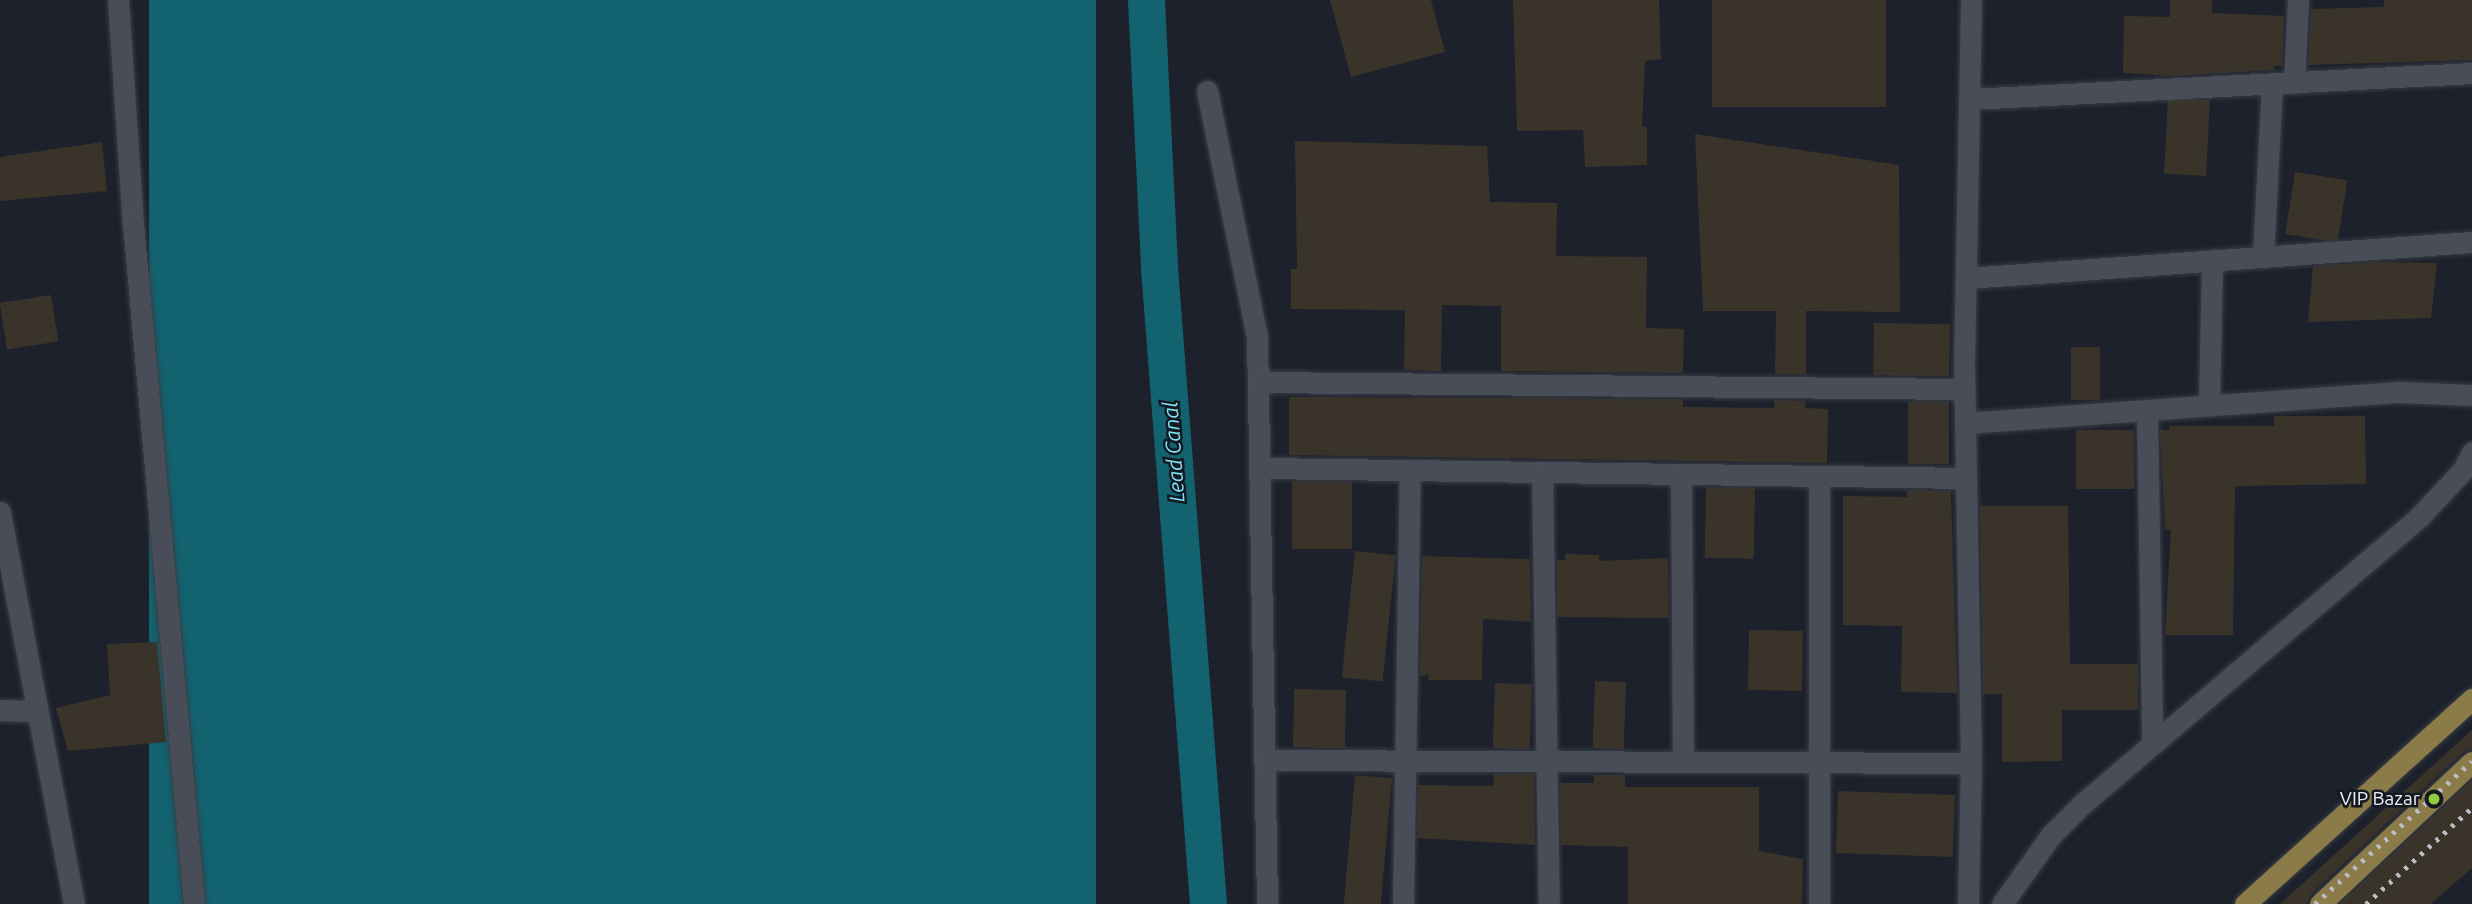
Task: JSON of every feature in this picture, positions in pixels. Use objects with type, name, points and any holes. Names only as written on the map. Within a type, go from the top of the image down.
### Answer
[{"type":"main road","points":[[2245,904],[2472,699]]},
{"type":"main road","points":[[2320,904],[2472,762]]},
{"type":"street","points":[[118,0],[133,223],[194,904]]},
{"type":"street","points":[[1968,904],[1971,763],[1964,389],[1971,0]]},
{"type":"street","points":[[2294,83],[2298,0]]},
{"type":"street","points":[[1970,99],[2472,73]]},
{"type":"street","points":[[2263,256],[2272,84]]},
{"type":"street","points":[[1207,91],[1249,284],[1260,382],[1266,904]]},
{"type":"street","points":[[1967,278],[2472,242]]},
{"type":"street","points":[[2209,405],[2212,260]]},
{"type":"street","points":[[1260,382],[1964,389]]},
{"type":"street","points":[[1965,423],[2399,393],[2472,396]]},
{"type":"street","points":[[2147,410],[2152,743]]},
{"type":"street","points":[[2002,904],[2051,835],[2152,743],[2420,516],[2463,470],[2472,452]]},
{"type":"street","points":[[1261,468],[1966,478]]},
{"type":"street","points":[[1403,904],[1410,471]]},
{"type":"street","points":[[1542,473],[1550,759],[1549,904]]},
{"type":"street","points":[[1681,476],[1683,761]]},
{"type":"street","points":[[1819,478],[1819,904]]},
{"type":"street","points":[[0,512],[8,599],[37,711],[74,904]]},
{"type":"street","points":[[0,710],[37,711]]},
{"type":"street","points":[[1265,760],[1550,759],[1971,763]]},
{"type":"water","points":[[149,0],[1096,0],[1096,904],[149,904]]},
{"type":"building","points":[[1330,0],[1431,0],[1445,52],[1351,77]]},
{"type":"building","points":[[1513,0],[1659,0],[1661,59],[1645,61],[1642,126],[1647,127],[1647,165],[1585,167],[1583,130],[1517,131]]},
{"type":"building","points":[[1712,0],[1886,0],[1886,107],[1712,107]]},
{"type":"building","points":[[2170,0],[2212,0],[2212,13],[2284,16],[2282,66],[2274,66],[2274,70],[2170,76],[2123,73],[2124,16],[2170,17]]},
{"type":"building","points":[[2384,0],[2472,0],[2472,60],[2308,65],[2311,9],[2384,7]]},
{"type":"building","points":[[2168,98],[2210,100],[2206,176],[2164,174]]},
{"type":"building","points":[[1695,134],[1899,165],[1900,312],[1806,311],[1806,374],[1775,374],[1776,311],[1703,311]]},
{"type":"building","points":[[1295,141],[1487,146],[1490,202],[1557,203],[1556,256],[1647,257],[1646,328],[1684,329],[1683,373],[1501,371],[1501,306],[1442,305],[1441,371],[1404,370],[1405,310],[1291,309],[1291,269],[1297,269]]},
{"type":"building","points":[[102,142],[107,191],[0,201],[0,157]]},
{"type":"building","points":[[2295,172],[2347,180],[2337,243],[2285,234]]},
{"type":"building","points":[[2376,262],[2437,263],[2431,318],[2308,322],[2313,266]]},
{"type":"building","points":[[51,295],[58,341],[7,350],[0,303]]},
{"type":"building","points":[[1874,323],[1950,324],[1949,376],[1873,375]]},
{"type":"building","points":[[2071,347],[2100,347],[2100,400],[2071,400]]},
{"type":"building","points":[[1289,397],[1683,399],[1683,407],[1774,408],[1774,400],[1806,401],[1805,408],[1828,409],[1827,463],[1289,455]]},
{"type":"building","points":[[1908,402],[1949,402],[1949,464],[1908,464]]},
{"type":"building","points":[[2274,416],[2365,416],[2366,484],[2235,486],[2233,635],[2165,635],[2171,530],[2165,530],[2160,430],[2169,430],[2169,426],[2274,426]]},
{"type":"building","points":[[2076,430],[2134,430],[2134,489],[2076,489]]},
{"type":"building","points":[[1292,482],[1352,482],[1352,549],[1292,549]]},
{"type":"building","points":[[1706,487],[1755,488],[1754,559],[1705,558]]},
{"type":"building","points":[[1907,490],[1951,491],[1957,693],[1901,692],[1902,626],[1843,625],[1843,496],[1907,497]]},
{"type":"building","points":[[1980,506],[2068,506],[2070,664],[2138,664],[2138,710],[2062,710],[2062,761],[2002,762],[2002,694],[1983,694]]},
{"type":"building","points":[[1355,551],[1396,555],[1383,682],[1342,677]]},
{"type":"building","points":[[1565,554],[1599,555],[1599,561],[1668,558],[1669,618],[1557,617],[1557,560],[1565,560]]},
{"type":"building","points":[[1422,556],[1530,559],[1531,622],[1483,619],[1482,680],[1428,680],[1429,675],[1420,676]]},
{"type":"building","points":[[1749,630],[1803,631],[1802,691],[1748,690]]},
{"type":"building","points":[[157,642],[166,742],[68,751],[56,708],[110,695],[107,644]]},
{"type":"building","points":[[1595,681],[1626,682],[1624,749],[1593,748]]},
{"type":"building","points":[[1495,683],[1532,684],[1530,749],[1493,748]]},
{"type":"building","points":[[1294,689],[1346,690],[1345,748],[1293,747]]},
{"type":"building","points":[[2472,730],[2472,749],[2463,752],[2311,894],[2307,904],[2280,904]]},
{"type":"building","points":[[1494,774],[1534,774],[1535,845],[1417,838],[1418,785],[1493,786]]},
{"type":"building","points":[[1355,775],[1392,778],[1381,904],[1344,904]]},
{"type":"building","points":[[1594,775],[1625,775],[1625,787],[1759,787],[1759,851],[1803,859],[1802,904],[1628,904],[1628,847],[1561,845],[1560,783],[1594,783]]},
{"type":"building","points":[[2472,780],[2472,868],[2431,904],[2339,904]]},
{"type":"building","points":[[1838,791],[1955,795],[1953,857],[1836,853]]},
{"type":"waterway","name":"Lead Canal","points":[[1146,0],[1159,268],[1208,904]]},
{"type":"railway","points":[[2315,904],[2472,761]]},
{"type":"railway","points":[[2366,904],[2472,808]]},
{"type":"place","name":"VIP Bazar","points":[[2434,799]]}]
